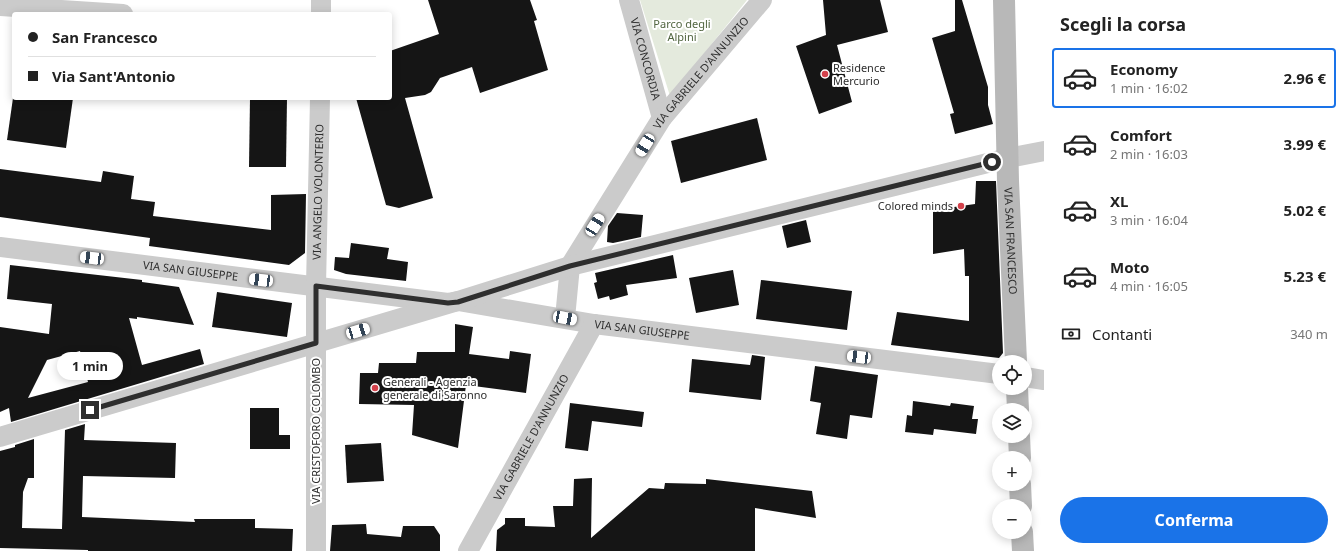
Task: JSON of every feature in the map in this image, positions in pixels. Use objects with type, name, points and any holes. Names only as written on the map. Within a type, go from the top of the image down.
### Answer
[{"type":"street","points":[[321,0],[321,12]]},
{"type":"street","name":"VIA CONCORDIA","points":[[629,0],[662,118]]},
{"type":"street","name":"VIA GABRIELE D'ANNUNZIO","points":[[565,318],[570,266],[662,118],[762,0]]},
{"type":"street","name":"VIA SAN FRANCESCO","points":[[1004,0],[1008,158],[1016,355]]},
{"type":"street","points":[[0,6],[92,12]]},
{"type":"street","name":"VIA ANGELO VOLONTERIO","points":[[316,286],[320,100]]},
{"type":"street","points":[[0,437],[458,302],[570,266],[1008,158],[1044,151]]},
{"type":"street","name":"VIA SAN GIUSEPPE","points":[[0,247],[448,303],[458,302],[565,318],[594,324],[992,373]]},
{"type":"street","name":"VIA CRISTOFORO COLOMBO","points":[[316,286],[316,551]]},
{"type":"street","name":"VIA GABRIELE D'ANNUNZIO","points":[[468,551],[594,324]]},
{"type":"street","points":[[1032,378],[1044,380]]},
{"type":"street","points":[[1022,539],[1023,551]]},
{"type":"green space","name":"Parco degli Alpini","points":[[640,0],[747,0],[670,96]]},
{"type":"building","points":[[428,0],[530,0],[537,20],[534,21],[548,70],[480,93],[472,67],[440,78],[431,92],[425,95],[405,98],[433,198],[399,208],[386,205],[357,100],[392,100],[392,50],[439,34]]},
{"type":"building","name":"Residence Mercurio","points":[[823,0],[880,0],[888,32],[837,45],[852,102],[819,114],[796,46],[826,35]]},
{"type":"building","points":[[955,0],[962,0],[988,87],[988,105],[993,124],[955,134],[950,114],[954,113],[932,38],[955,31]]},
{"type":"building","points":[[13,100],[73,100],[66,148],[7,140]]},
{"type":"building","points":[[250,100],[287,100],[286,167],[249,167]]},
{"type":"building","points":[[757,118],[767,160],[681,183],[671,141]]},
{"type":"building","points":[[0,169],[101,182],[103,171],[134,176],[131,199],[155,202],[153,216],[271,230],[271,195],[306,194],[305,253],[289,265],[149,246],[150,238],[0,217]]},
{"type":"building","points":[[976,181],[996,181],[1003,353],[1001,355],[992,355],[992,357],[891,345],[897,312],[969,321],[969,276],[965,276],[964,249],[933,254],[933,210],[975,204]]},
{"type":"building","points":[[617,213],[643,215],[641,237],[613,243],[607,242],[608,226]]},
{"type":"building","points":[[806,220],[811,242],[787,248],[782,226]]},
{"type":"building","points":[[351,243],[389,248],[387,259],[408,262],[406,281],[346,274],[334,270],[335,257],[349,258]]},
{"type":"building","points":[[673,255],[677,278],[626,285],[628,295],[610,300],[609,296],[598,299],[594,283],[597,282],[595,273]]},
{"type":"building","points":[[10,265],[142,280],[142,282],[179,287],[194,325],[137,317],[137,319],[129,318],[142,365],[200,349],[204,364],[11,422],[9,408],[0,412],[0,327],[49,334],[52,304],[7,299]],"holes":[[[80,351],[88,382],[28,398],[47,360]]]},
{"type":"building","points":[[733,270],[739,305],[696,313],[689,278]]},
{"type":"building","points":[[761,280],[852,291],[847,330],[756,319]]},
{"type":"building","points":[[217,292],[292,303],[287,337],[212,327]]},
{"type":"building","points":[[455,324],[473,327],[469,354],[509,359],[510,351],[531,354],[526,393],[466,385],[458,448],[412,435],[414,405],[359,404],[360,373],[378,373],[379,363],[416,363],[417,352],[455,352]]},
{"type":"building","points":[[752,355],[765,357],[761,400],[689,392],[692,359],[750,365]]},
{"type":"building","points":[[815,366],[878,375],[872,418],[850,415],[847,439],[816,434],[821,403],[810,401]]},
{"type":"building","points":[[913,401],[950,406],[951,403],[974,406],[972,419],[978,419],[976,434],[934,429],[933,435],[905,432],[907,415],[912,416]]},
{"type":"building","points":[[570,403],[644,412],[642,427],[592,421],[588,451],[565,448]]},
{"type":"building","points":[[250,408],[279,408],[279,435],[290,435],[290,449],[250,449]]},
{"type":"building","points":[[85,424],[84,440],[176,443],[175,478],[83,476],[82,517],[195,522],[194,519],[255,519],[255,528],[293,529],[292,551],[88,551],[0,548],[0,451],[15,447],[15,445],[34,439],[34,478],[28,478],[23,492],[22,528],[62,529],[65,430]]},
{"type":"building","points":[[381,443],[384,481],[347,483],[345,445]]},
{"type":"building","points":[[592,478],[591,538],[649,488],[664,489],[665,483],[706,484],[706,479],[812,491],[816,518],[755,508],[755,551],[496,551],[497,530],[505,524],[505,518],[525,518],[525,526],[555,527],[553,506],[573,506],[574,479]]},
{"type":"building","points":[[366,524],[367,534],[401,537],[403,526],[434,526],[440,535],[440,551],[330,551],[332,525]]},
{"type":"place","name":"Residence Mercurio","points":[[825,74]]},
{"type":"place","name":"Colored minds","points":[[961,206]]},
{"type":"place","name":"Generali - Agenzia generale di Saronno","points":[[375,388]]},
{"type":"route","points":[[90,410],[316,343],[316,286],[448,303],[458,302],[570,266],[992,162]]}]
